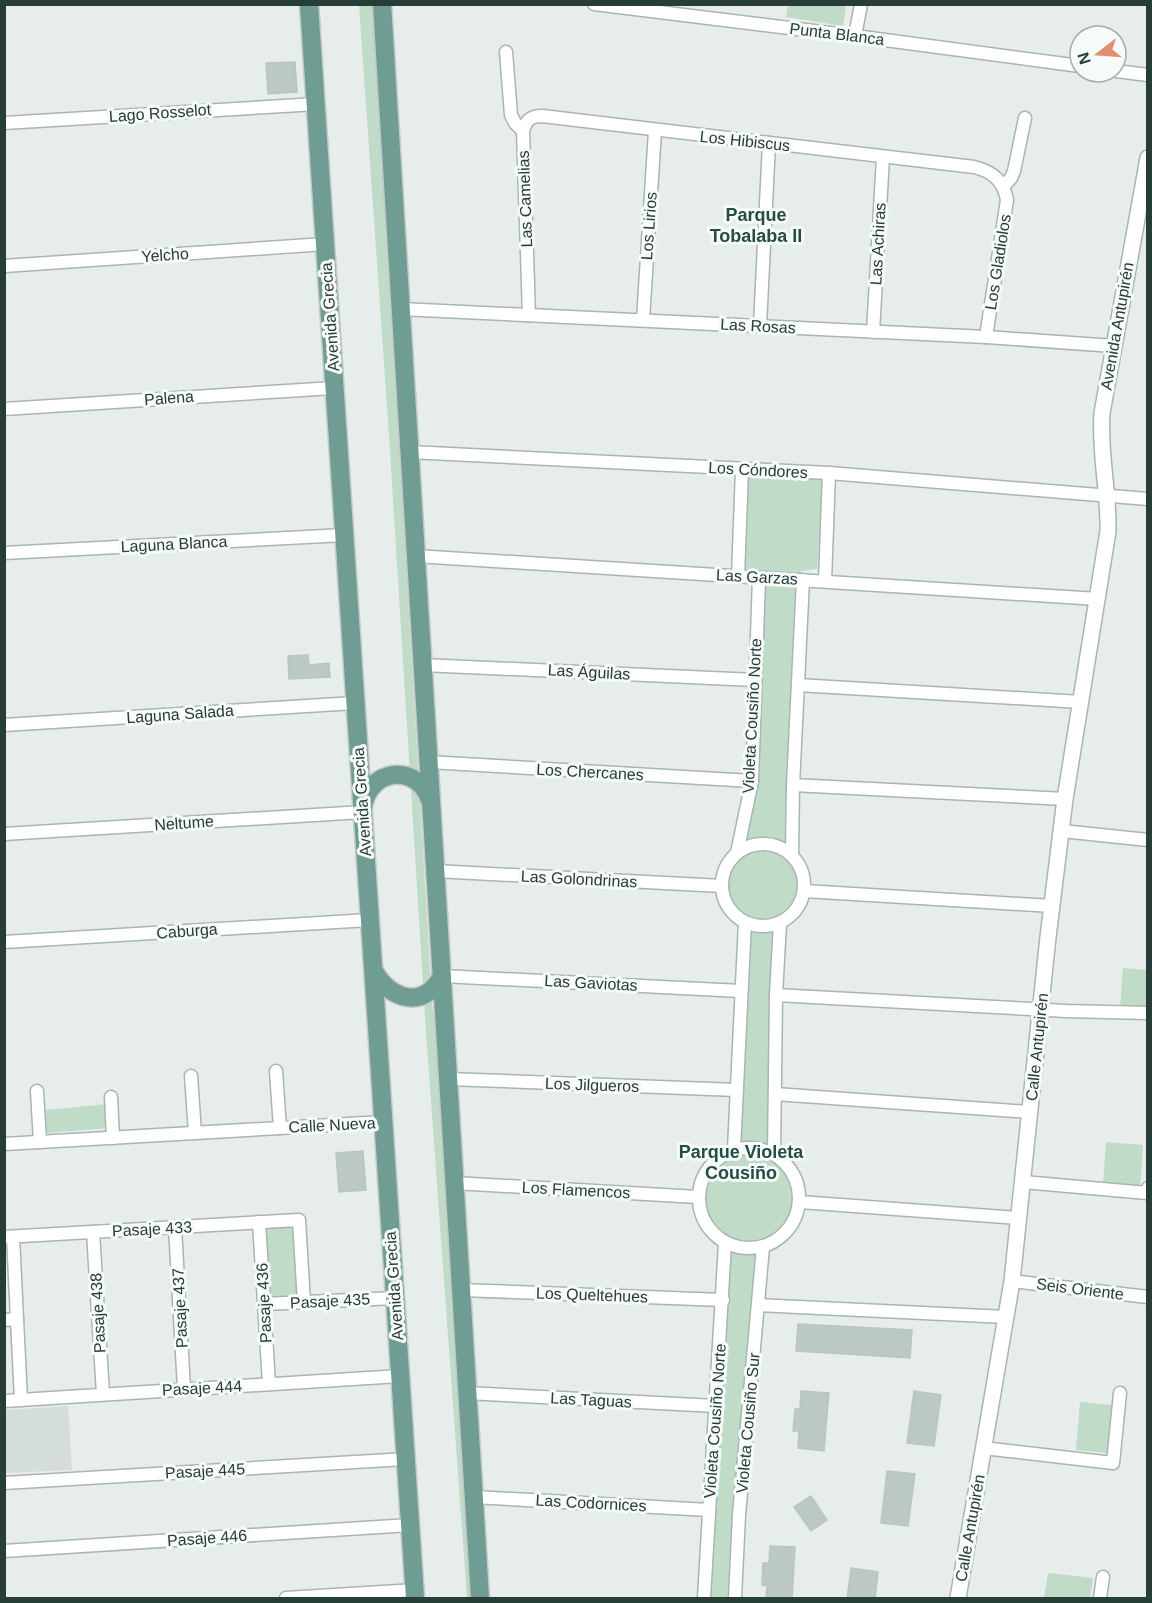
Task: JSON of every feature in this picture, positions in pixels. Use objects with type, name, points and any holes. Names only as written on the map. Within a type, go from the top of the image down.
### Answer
[{"type":"main road","name":"Avenida Grecia","points":[[309,4],[415,1594]]},
{"type":"main road","points":[[382,4],[480,1599]]},
{"type":"main road","points":[[363,812],[364,799],[370,787],[380,779],[397,774],[409,777],[423,788],[431,803],[432,813]]},
{"type":"main road","points":[[373,969],[386,988],[394,994],[405,997],[425,994],[438,984],[442,976]]},
{"type":"street","name":"Punta Blanca","points":[[594,4],[1068,64]]},
{"type":"street","points":[[855,36],[861,4]]},
{"type":"street","name":"Las Camelias","points":[[506,52],[511,115],[515,123],[523,130],[529,315]]},
{"type":"street","points":[[1128,72],[1148,75]]},
{"type":"street","name":"Lago Rosselot","points":[[4,123],[316,104]]},
{"type":"street","name":"Los Hibiscus","points":[[523,130],[532,117],[542,116],[974,167],[992,174],[1003,187]]},
{"type":"street","points":[[1003,187],[1014,171],[1025,118]]},
{"type":"street","name":"Los Lirios","points":[[643,320],[655,131]]},
{"type":"street","points":[[760,326],[769,143]]},
{"type":"street","name":"Las Achiras","points":[[873,332],[882,157]]},
{"type":"street","name":"Avenida Antupirén","points":[[1106,495],[1101,430],[1148,158]]},
{"type":"street","name":"Los Gladiolos","points":[[986,337],[1006,207],[1003,187]]},
{"type":"street","name":"Yelcho","points":[[4,266],[325,244]]},
{"type":"street","name":"Las Rosas","points":[[401,309],[986,337],[1114,346]]},
{"type":"street","name":"Palena","points":[[4,409],[334,388]]},
{"type":"street","name":"Los Cóndores","points":[[410,452],[829,473],[1148,499]]},
{"type":"street","points":[[738,577],[742,469]]},
{"type":"street","points":[[825,581],[829,473]]},
{"type":"street","name":"Calle Antupirén","points":[[958,1599],[1012,1281],[1065,799],[1108,531],[1106,495]]},
{"type":"street","name":"Laguna Blanca","points":[[4,553],[344,535]]},
{"type":"street","name":"Las Garzas","points":[[416,556],[1098,599]]},
{"type":"street","name":"Violeta Cousiño Norte","points":[[737,853],[752,781],[759,578]]},
{"type":"street","points":[[792,855],[803,580]]},
{"type":"street","name":"Las Águilas","points":[[423,665],[755,680]]},
{"type":"street","points":[[798,685],[1081,702]]},
{"type":"street","name":"Laguna Salada","points":[[4,725],[355,704]]},
{"type":"street","name":"Los Chercanes","points":[[429,762],[752,781]]},
{"type":"street","points":[[793,785],[1065,799]]},
{"type":"street","name":"Neltume","points":[[4,834],[363,812]]},
{"type":"street","points":[[1062,831],[1148,840]]},
{"type":"street","points":[[771,844],[792,855],[800,865],[804,878],[804,891],[800,904],[792,915],[780,923],[768,926],[757,926],[736,916],[729,907],[722,886],[729,862],[737,853],[747,846],[771,844]]},
{"type":"street","name":"Las Golondrinas","points":[[435,871],[722,886]]},
{"type":"street","points":[[804,891],[1052,906]]},
{"type":"street","name":"Caburga","points":[[4,942],[369,920]]},
{"type":"street","points":[[734,1149],[745,922]]},
{"type":"street","points":[[774,1154],[776,995],[780,923]]},
{"type":"street","name":"Las Gaviotas","points":[[442,976],[741,991]]},
{"type":"street","points":[[776,995],[1148,1013]]},
{"type":"street","name":"Calle Nueva","points":[[276,1071],[280,1128]]},
{"type":"street","points":[[191,1076],[195,1133]]},
{"type":"street","name":"Los Jilgueros","points":[[448,1079],[737,1090]]},
{"type":"street","points":[[37,1091],[40,1142]]},
{"type":"street","points":[[775,1094],[1030,1113]]},
{"type":"street","points":[[111,1096],[113,1138]]},
{"type":"street","name":"Calle Nueva","points":[[4,1144],[383,1122]]},
{"type":"street","points":[[754,1147],[774,1154],[789,1166],[798,1183],[800,1202],[794,1222],[781,1238],[763,1247],[744,1249],[725,1243],[705,1224],[698,1197],[703,1176],[716,1160],[734,1149],[754,1147]]},
{"type":"street","points":[[1023,1182],[1147,1193],[1148,1188]]},
{"type":"street","name":"Los Flamencos","points":[[454,1183],[698,1197]]},
{"type":"street","points":[[800,1202],[1019,1218]]},
{"type":"street","name":"Pasaje 433","points":[[8,1237],[299,1220],[304,1302]]},
{"type":"street","name":"Pasaje 436","points":[[260,1222],[269,1384]]},
{"type":"street","name":"Pasaje 437","points":[[175,1227],[184,1389]]},
{"type":"street","name":"Pasaje 438","points":[[93,1232],[103,1395]]},
{"type":"street","points":[[8,1237],[10,1320],[21,1400]]},
{"type":"street","name":"Violeta Cousiño Norte","points":[[704,1599],[725,1243]]},
{"type":"street","name":"Violeta Cousiño Sur","points":[[735,1599],[763,1247]]},
{"type":"street","name":"Seis Oriente","points":[[1012,1281],[1148,1297]]},
{"type":"street","name":"Los Queltehues","points":[[461,1290],[723,1300]]},
{"type":"street","name":"Pasaje 435","points":[[264,1304],[395,1298]]},
{"type":"street","points":[[758,1305],[1006,1317]]},
{"type":"street","name":"Pasaje 444","points":[[4,1401],[400,1376]]},
{"type":"street","points":[[983,1448],[1113,1463],[1120,1393]]},
{"type":"street","name":"Las Taguas","points":[[467,1394],[716,1406]]},
{"type":"street","name":"Pasaje 445","points":[[4,1483],[406,1459]]},
{"type":"street","name":"Las Codornices","points":[[474,1497],[709,1510]]},
{"type":"street","name":"Pasaje 446","points":[[4,1551],[410,1526]]},
{"type":"street","points":[[1100,1599],[1103,1577]]},
{"type":"street","points":[[286,1599],[415,1594]]},
{"type":"shaded area","points":[[68,1406],[72,1470],[5,1473],[5,1410]]},
{"type":"green space","points":[[359,5],[373,5],[432,1004],[444,1091],[476,1598],[467,1598],[426,1032],[389,435]]},
{"type":"green space","points":[[788,5],[846,5],[843,26],[786,17]]},
{"type":"green space","name":"Parque Violeta Cousiño","points":[[745,473],[824,476],[817,569],[801,571],[788,859],[800,883],[797,899],[778,919],[772,1159],[791,1185],[794,1204],[792,1214],[786,1224],[776,1234],[761,1242],[733,1598],[707,1598],[728,1239],[711,1222],[704,1199],[707,1180],[719,1164],[736,1154],[747,918],[729,897],[727,881],[729,873],[740,856],[763,573],[744,569]]},
{"type":"green space","points":[[1123,968],[1147,970],[1147,1009],[1120,1007]]},
{"type":"green space","points":[[109,1104],[110,1128],[47,1133],[45,1110]]},
{"type":"green space","points":[[1106,1142],[1143,1145],[1140,1187],[1103,1184]]},
{"type":"green space","points":[[296,1225],[300,1298],[268,1299],[264,1227]]},
{"type":"green space","points":[[1080,1402],[1112,1405],[1108,1453],[1076,1450]]},
{"type":"green space","points":[[1048,1573],[1093,1578],[1090,1598],[1044,1598]]},
{"type":"building","points":[[295,62],[297,92],[268,94],[266,63]]},
{"type":"building","points":[[308,655],[309,665],[329,663],[330,677],[289,679],[288,656]]},
{"type":"building","points":[[363,1151],[366,1190],[339,1192],[336,1153]]},
{"type":"building","points":[[798,1324],[912,1330],[910,1358],[796,1351]]},
{"type":"building","points":[[801,1391],[829,1393],[824,1451],[798,1448],[799,1431],[793,1431],[795,1409],[800,1409]]},
{"type":"building","points":[[914,1391],[941,1395],[934,1446],[907,1443]]},
{"type":"building","points":[[887,1471],[915,1474],[908,1526],[881,1523]]},
{"type":"building","points":[[811,1496],[827,1520],[811,1531],[794,1507]]},
{"type":"building","points":[[770,1546],[795,1547],[792,1599],[766,1599],[767,1586],[762,1585],[763,1563],[769,1563]]},
{"type":"building","points":[[851,1568],[878,1572],[875,1599],[847,1599]]},
{"type":"district","name":"Parque Tobalaba II","points":[[756,225]]},
{"type":"district","name":"Parque Violeta Cousiño","points":[[741,1162]]}]
